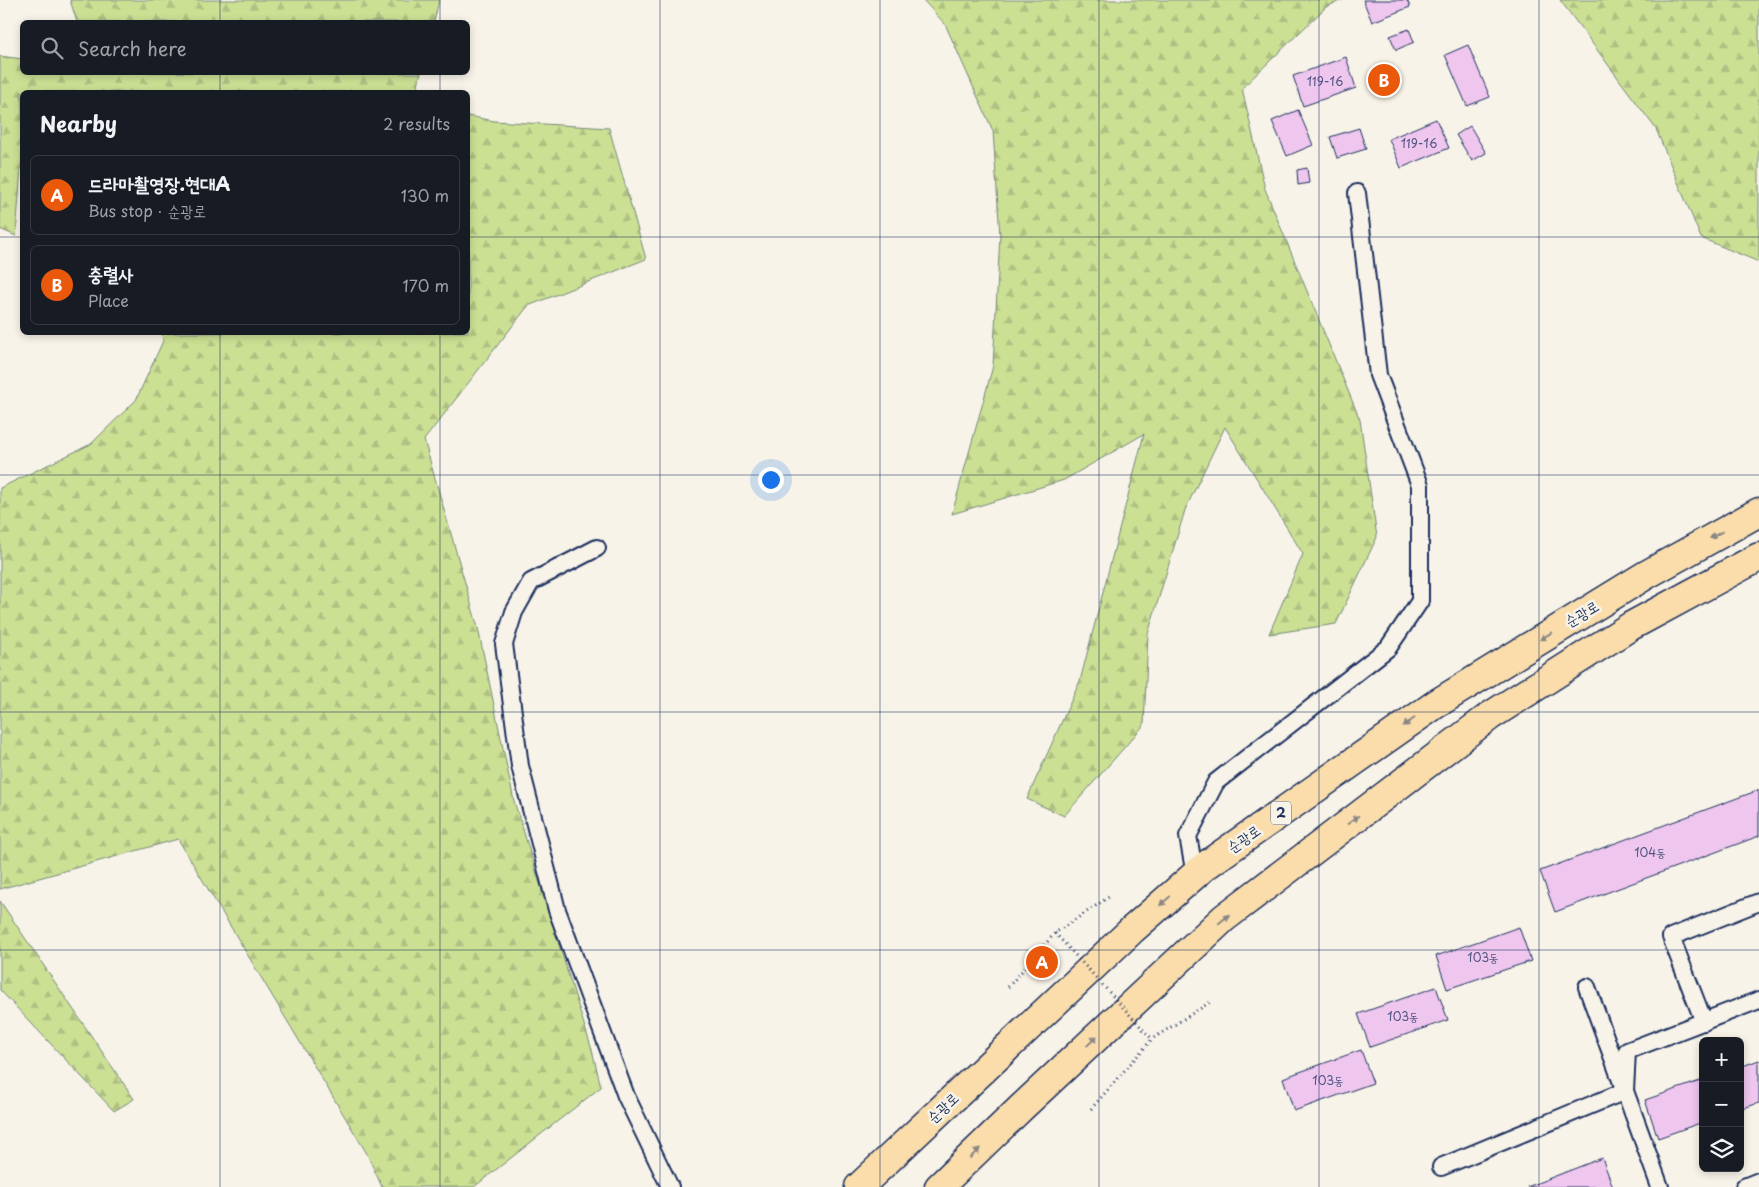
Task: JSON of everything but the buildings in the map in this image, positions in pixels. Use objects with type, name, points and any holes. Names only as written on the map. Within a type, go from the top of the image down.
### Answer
[{"type":"main road","name":"순광로","points":[[859,1187],[1133,929],[1205,866],[1436,704],[1646,575],[1759,512]]},
{"type":"main road","points":[[940,1187],[1022,1107],[1224,918],[1490,716],[1630,626],[1759,557]]},
{"type":"lane","points":[[1195,875],[1188,836],[1216,782],[1388,648],[1420,601],[1420,485],[1378,375],[1357,193]]},
{"type":"lane","points":[[597,548],[531,582],[514,612],[504,644],[520,766],[557,910],[626,1096],[670,1187]]},
{"type":"lane","points":[[1704,1022],[1671,937],[1759,902]]},
{"type":"lane","points":[[1587,987],[1660,1187]]},
{"type":"lane","points":[[1625,1091],[1627,1052],[1759,1000]]},
{"type":"lane","points":[[1442,1167],[1625,1091]]},
{"type":"lane","points":[[1744,1187],[1759,1181]]},
{"type":"path","points":[[1008,987],[1055,933],[1109,897]]},
{"type":"path","points":[[1055,933],[1152,1039]]},
{"type":"path","points":[[1091,1109],[1152,1039],[1212,1000]]},
{"type":"green space","points":[[70,0],[439,0],[434,20],[76,20]]},
{"type":"green space","points":[[923,0],[1342,0],[1326,7],[1242,88],[1265,189],[1360,420],[1377,537],[1336,624],[1269,634],[1303,554],[1225,427],[1185,510],[1148,634],[1144,725],[1064,816],[1027,799],[1080,681],[1144,434],[1064,480],[952,514],[993,366],[1000,236],[993,131],[945,24]]},
{"type":"green space","points":[[1560,0],[1759,0],[1759,262],[1701,238],[1656,129]]},
{"type":"green space","points":[[0,56],[20,59],[20,75],[420,75],[417,90],[20,90],[20,181],[16,236],[0,229]]},
{"type":"green space","points":[[470,116],[494,121],[609,128],[646,259],[528,306],[424,440],[478,628],[514,801],[592,1050],[601,1087],[474,1187],[382,1187],[366,1152],[178,839],[0,889],[0,488],[91,444],[136,400],[163,341],[162,335],[470,335]]},
{"type":"green space","points":[[0,901],[134,1099],[114,1111],[0,990]]},
{"type":"place","name":"충렬사","points":[[1384,80]]},
{"type":"place","name":"드라마촬영장.현대A","points":[[1042,962]]}]
